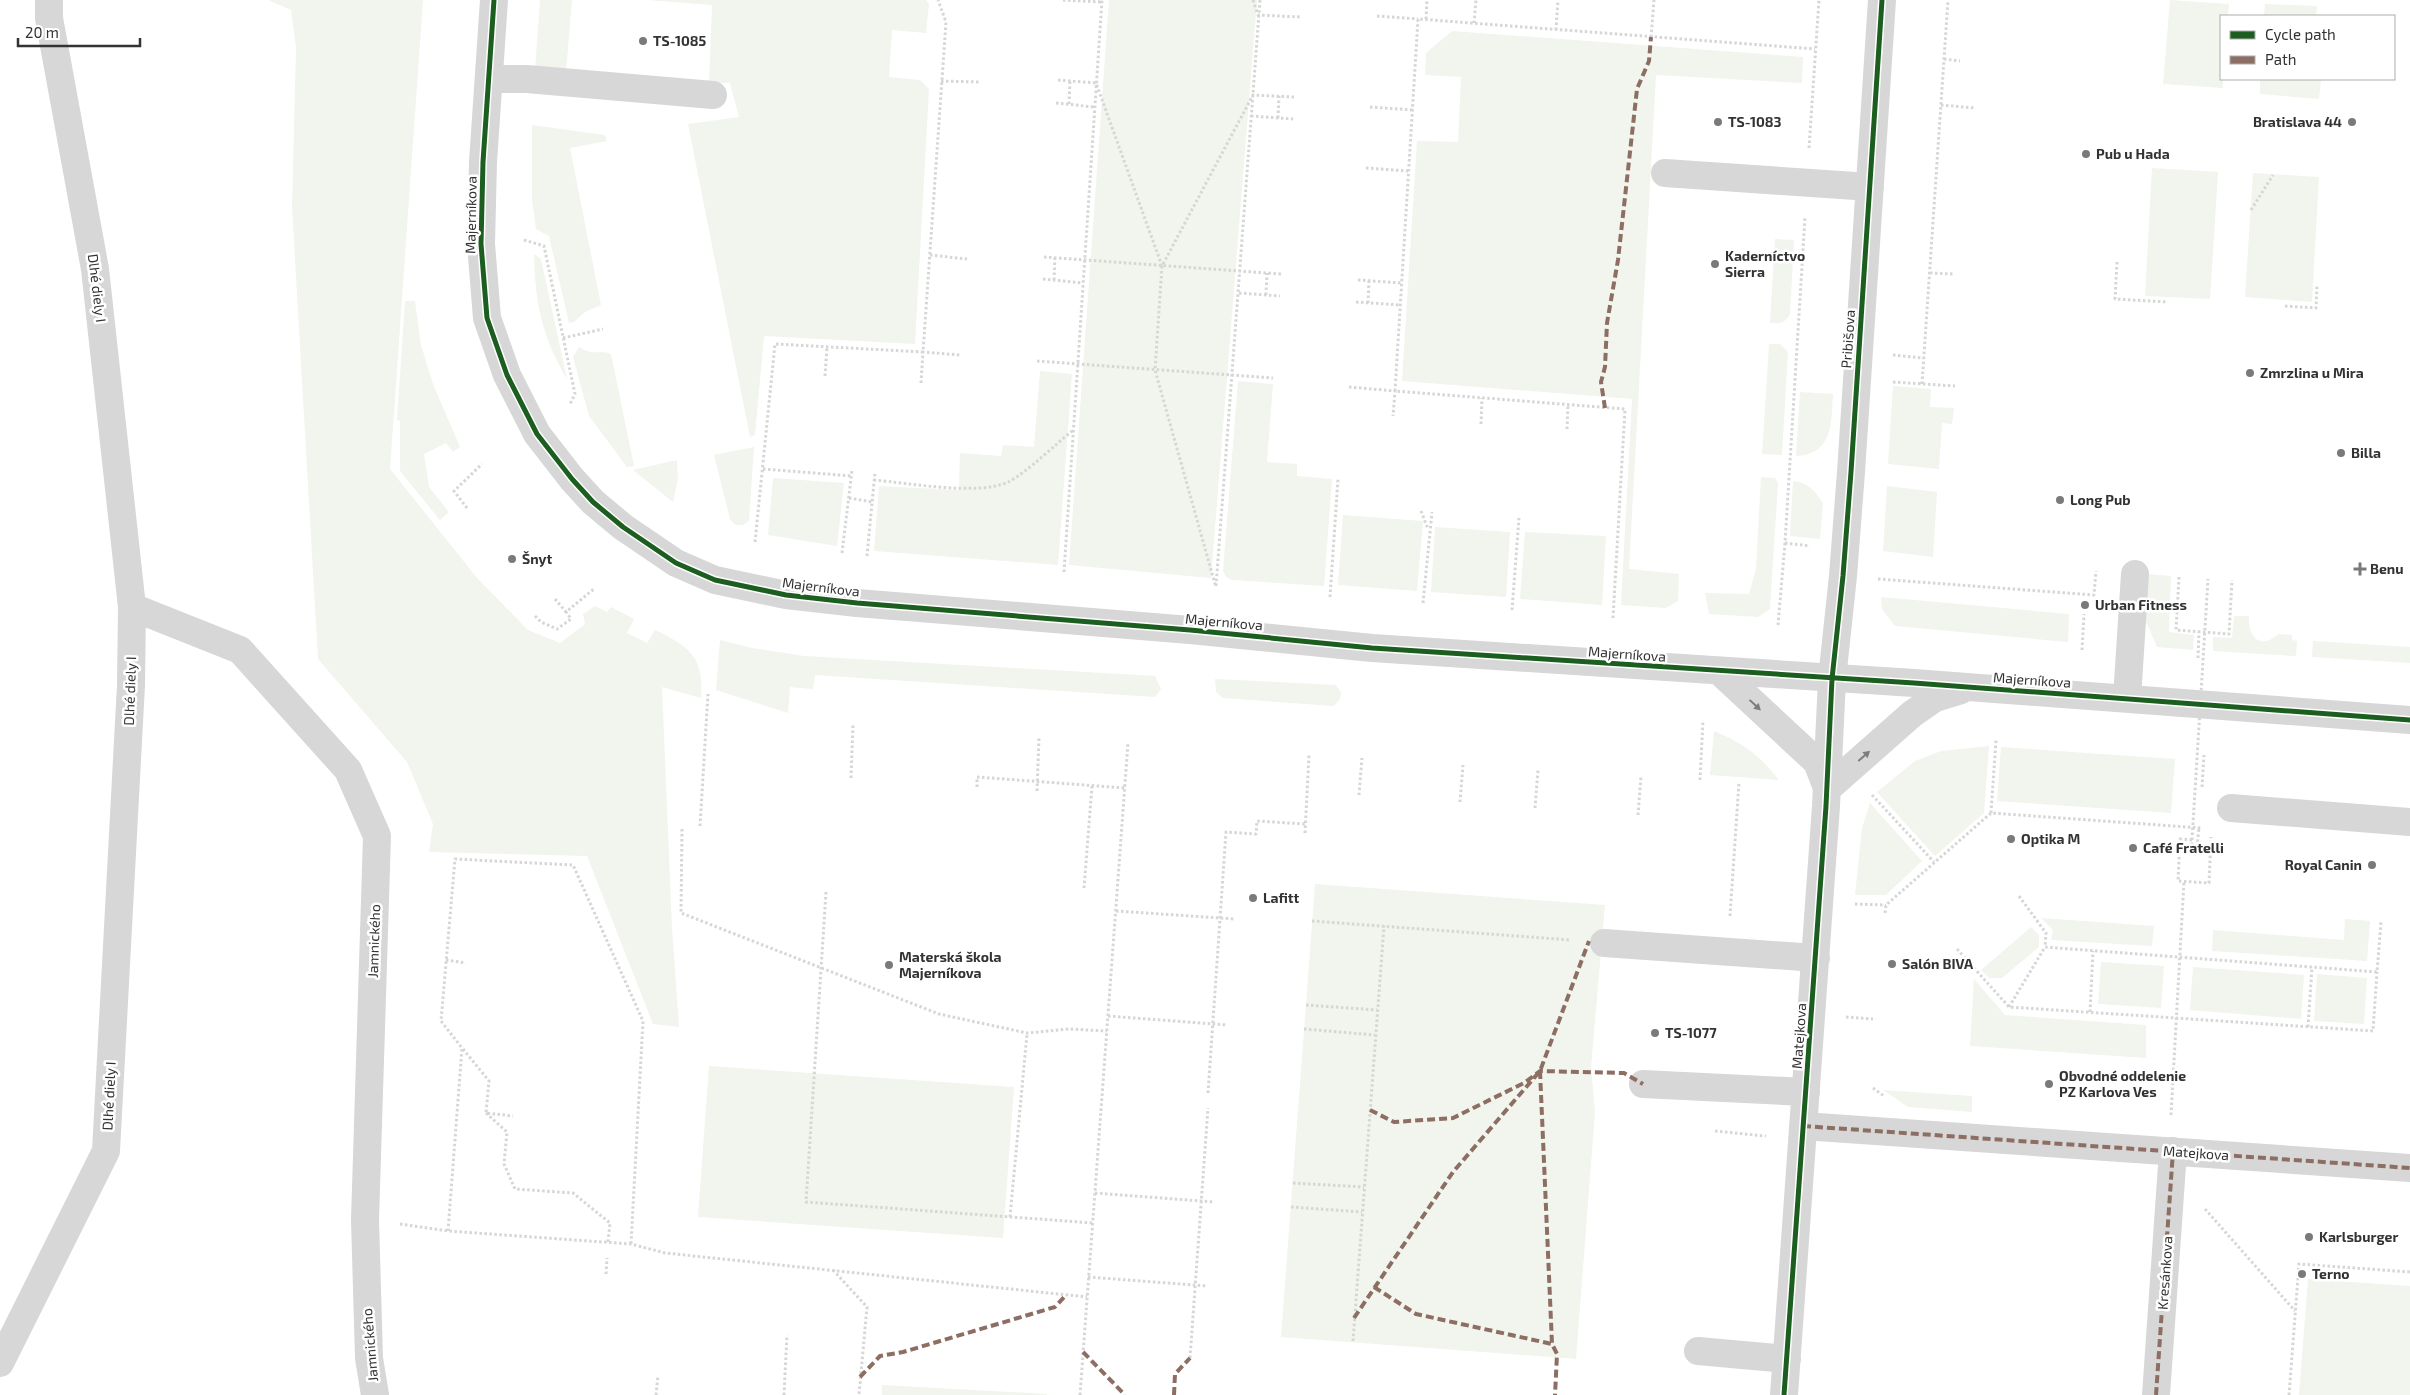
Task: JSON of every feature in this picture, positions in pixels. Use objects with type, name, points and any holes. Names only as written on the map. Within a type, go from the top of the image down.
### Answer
[{"type":"street","name":"Dlhé diely I","points":[[0,1363],[106,1152],[131,686],[132,607],[95,269],[49,18],[49,0]]},
{"type":"street","name":"Majerníkova","points":[[494,0],[483,172],[482,280],[487,318],[507,375],[538,434],[572,479],[593,502],[623,527],[676,563],[715,580],[786,595],[858,603],[1190,630],[1372,648],[2128,698],[2410,720]]},
{"type":"street","name":"Pribišova","points":[[1832,679],[1844,567],[1882,0]]},
{"type":"street","points":[[489,79],[527,79],[713,95]]},
{"type":"street","points":[[1665,173],[1870,187]]},
{"type":"street","points":[[2128,698],[2135,574]]},
{"type":"street","name":"Jamnického","points":[[132,607],[240,650],[348,770],[377,836],[364,1220],[369,1358],[375,1395]]},
{"type":"street","points":[[1719,671],[1816,762],[1827,788],[1912,714],[1935,698],[1971,688]]},
{"type":"street","name":"Matejkova","points":[[1784,1395],[1816,958],[1832,679]]},
{"type":"street","points":[[2231,808],[2410,822]]},
{"type":"street","points":[[1604,942],[1816,958]]},
{"type":"street","points":[[1643,1084],[1806,1092]]},
{"type":"street","name":"Matejkova","points":[[1803,1126],[2410,1168]]},
{"type":"street","name":"Kresánkova","points":[[2156,1395],[2173,1152]]},
{"type":"street","points":[[1698,1351],[1787,1359]]},
{"type":"path","points":[[920,383],[946,22],[938,0]]},
{"type":"path","points":[[1063,0],[1102,1],[1076,364],[1064,572]]},
{"type":"path","points":[[1253,0],[1258,15]]},
{"type":"path","points":[[1096,83],[1162,266],[1155,370],[1216,586],[1260,0]]},
{"type":"path","points":[[1426,19],[1427,0]]},
{"type":"path","points":[[1474,23],[1476,0]]},
{"type":"path","points":[[1556,30],[1558,0]]},
{"type":"path","points":[[1651,37],[1654,0]]},
{"type":"path","points":[[1778,625],[1785,543],[1819,0]]},
{"type":"path","points":[[1922,384],[1948,0]]},
{"type":"path","points":[[1258,15],[1300,17]]},
{"type":"path","points":[[1377,16],[1815,49]]},
{"type":"path","points":[[1393,416],[1418,19]]},
{"type":"path","points":[[1944,59],[1960,61]]},
{"type":"path","points":[[1058,80],[1096,83]]},
{"type":"path","points":[[1069,104],[1070,80]]},
{"type":"path","points":[[941,81],[980,82]]},
{"type":"path","points":[[1253,95],[1294,97]]},
{"type":"path","points":[[1162,266],[1253,95]]},
{"type":"path","points":[[1278,118],[1279,96]]},
{"type":"path","points":[[1056,104],[1094,107]]},
{"type":"path","points":[[1941,106],[1974,108]]},
{"type":"path","points":[[1370,107],[1413,110]]},
{"type":"path","points":[[1252,116],[1293,119]]},
{"type":"path","points":[[1366,168],[1408,171]]},
{"type":"path","points":[[2251,210],[2273,175]]},
{"type":"path","points":[[524,240],[544,246],[575,394],[570,404]]},
{"type":"path","points":[[930,255],[967,259]]},
{"type":"path","points":[[1044,257],[1281,274]]},
{"type":"path","points":[[1054,280],[1055,257]]},
{"type":"path","points":[[2117,262],[2115,299],[2168,302]]},
{"type":"path","points":[[1266,295],[1267,273]]},
{"type":"path","points":[[1930,273],[1953,274]]},
{"type":"path","points":[[1043,279],[1082,282]]},
{"type":"path","points":[[1358,280],[1402,282]]},
{"type":"path","points":[[1368,303],[1369,280]]},
{"type":"path","points":[[2284,306],[2316,308],[2317,285]]},
{"type":"path","points":[[1239,293],[1280,296]]},
{"type":"path","points":[[1356,302],[1400,305]]},
{"type":"path","points":[[563,338],[603,329]]},
{"type":"path","points":[[755,542],[775,344],[960,355]]},
{"type":"path","points":[[825,376],[827,347]]},
{"type":"path","points":[[1890,355],[1924,358]]},
{"type":"path","points":[[1037,361],[1273,378]]},
{"type":"path","points":[[1887,382],[1954,386]]},
{"type":"path","points":[[1350,387],[1624,409],[1613,618]]},
{"type":"path","points":[[1481,424],[1482,398]]},
{"type":"path","points":[[1567,429],[1568,405]]},
{"type":"path","points":[[874,480],[977,488],[994,487],[1011,481],[1072,430]]},
{"type":"path","points":[[467,508],[454,492],[482,464]]},
{"type":"path","points":[[763,469],[852,476]]},
{"type":"path","points":[[842,553],[852,470]]},
{"type":"path","points":[[866,556],[875,472]]},
{"type":"path","points":[[1330,597],[1338,478]]},
{"type":"path","points":[[849,498],[872,502]]},
{"type":"path","points":[[1421,511],[1428,529]]},
{"type":"path","points":[[1422,603],[1428,529],[1432,512]]},
{"type":"path","points":[[1512,610],[1519,518]]},
{"type":"path","points":[[1785,543],[1816,547]]},
{"type":"path","points":[[1872,578],[2094,595],[2096,571]]},
{"type":"path","points":[[2179,577],[2176,630],[2229,634],[2232,580]]},
{"type":"path","points":[[2192,850],[2208,579]]},
{"type":"path","points":[[566,612],[595,588]]},
{"type":"path","points":[[535,616],[541,622],[557,629],[571,619],[555,599]]},
{"type":"path","points":[[2082,650],[2084,614]]},
{"type":"path","points":[[2198,658],[2199,632]]},
{"type":"path","points":[[700,826],[708,694]]},
{"type":"path","points":[[1700,780],[1703,720]]},
{"type":"path","points":[[851,778],[853,726]]},
{"type":"path","points":[[1037,791],[1040,737]]},
{"type":"path","points":[[1991,813],[1996,740]]},
{"type":"path","points":[[1080,1395],[1128,743]]},
{"type":"path","points":[[1304,833],[1309,755]]},
{"type":"path","points":[[1359,795],[1362,758]]},
{"type":"path","points":[[1460,802],[1463,765]]},
{"type":"path","points":[[1535,808],[1538,770]]},
{"type":"path","points":[[1638,815],[1641,776]]},
{"type":"path","points":[[977,787],[977,777],[1125,788]]},
{"type":"path","points":[[1728,951],[1739,782]]},
{"type":"path","points":[[1084,888],[1092,786]]},
{"type":"path","points":[[1868,791],[1934,862]]},
{"type":"path","points":[[1885,913],[1886,905],[1991,813],[2206,828]]},
{"type":"path","points":[[1208,1093],[1226,832],[1256,834],[1257,821],[1305,824]]},
{"type":"path","points":[[682,829],[681,913],[939,1014],[1027,1033],[1069,1029],[1107,1031]]},
{"type":"path","points":[[2192,840],[2180,839],[2178,882],[2209,883],[2212,829]]},
{"type":"path","points":[[486,1114],[489,1081],[441,1020],[455,859],[573,865],[643,1021],[631,1244]]},
{"type":"path","points":[[2171,1115],[2184,882]]},
{"type":"path","points":[[826,892],[806,1202],[1093,1223]]},
{"type":"path","points":[[2010,1007],[2045,947],[2046,933],[2018,896]]},
{"type":"path","points":[[1846,903],[1886,905]]},
{"type":"path","points":[[1116,911],[1235,920]]},
{"type":"path","points":[[1312,921],[1604,942]]},
{"type":"path","points":[[1957,949],[2010,1007],[2373,1031],[2381,922]]},
{"type":"path","points":[[1353,1341],[1384,926]]},
{"type":"path","points":[[2045,947],[2377,972]]},
{"type":"path","points":[[2090,1012],[2093,951]]},
{"type":"path","points":[[446,960],[466,963]]},
{"type":"path","points":[[2308,1027],[2312,967]]},
{"type":"path","points":[[1306,1005],[1377,1010]]},
{"type":"path","points":[[1108,1016],[1227,1025]]},
{"type":"path","points":[[1838,1016],[1873,1019]]},
{"type":"path","points":[[1304,1029],[1375,1035]]},
{"type":"path","points":[[1010,1217],[1027,1033]]},
{"type":"path","points":[[448,1232],[462,1048]]},
{"type":"path","points":[[1190,1358],[1208,1108]]},
{"type":"path","points":[[486,1114],[513,1116]]},
{"type":"path","points":[[486,1114],[507,1132],[504,1164],[515,1189],[573,1194],[610,1223],[608,1242]]},
{"type":"path","points":[[1715,1131],[1769,1136]]},
{"type":"path","points":[[1293,1183],[1364,1187]]},
{"type":"path","points":[[1095,1193],[1214,1202]]},
{"type":"path","points":[[2200,1202],[2295,1312]]},
{"type":"path","points":[[1291,1207],[1362,1212]]},
{"type":"path","points":[[364,1220],[448,1232],[631,1244],[664,1252],[1087,1297]]},
{"type":"path","points":[[606,1274],[607,1258]]},
{"type":"path","points":[[2289,1395],[2299,1264],[2410,1272]]},
{"type":"path","points":[[833,1270],[866,1307],[858,1395]]},
{"type":"path","points":[[1088,1277],[1207,1286]]},
{"type":"path","points":[[784,1395],[787,1335]]},
{"type":"path","points":[[656,1395],[658,1375]]},
{"type":"shaded area","points":[[268,0],[423,0],[390,469],[477,578],[528,630],[560,643],[585,624],[583,614],[595,606],[607,612],[611,607],[634,619],[627,633],[647,643],[655,630],[686,648],[697,663],[700,672],[701,698],[662,687],[672,928],[679,1027],[653,1024],[587,856],[429,852],[433,824],[407,762],[318,659],[292,207],[296,47],[291,10]]},
{"type":"shaded area","points":[[540,0],[572,0],[566,72],[535,70]]},
{"type":"shaded area","points":[[647,0],[926,0],[929,4],[926,33],[892,30],[889,77],[920,80],[929,89],[915,344],[764,336],[755,435],[750,437],[688,124],[739,117],[730,83],[709,83],[712,5]]},
{"type":"shaded area","points":[[1109,0],[1257,0],[1211,578],[1069,565]]},
{"type":"shaded area","points":[[2170,0],[2229,4],[2228,15],[2220,15],[2220,80],[2223,80],[2223,88],[2163,84]]},
{"type":"shaded area","points":[[2265,4],[2317,6],[2316,15],[2264,15]]},
{"type":"shaded area","points":[[1452,31],[1803,57],[1802,83],[1656,75],[1629,569],[1679,574],[1678,601],[1666,608],[1621,605],[1632,399],[1402,381],[1417,141],[1458,142],[1461,77],[1425,75],[1426,53]]},
{"type":"shaded area","points":[[2260,80],[2321,80],[2319,99],[2260,94]]},
{"type":"shaded area","points":[[532,125],[605,135],[607,141],[570,148],[601,305],[585,312],[574,322],[569,323],[549,236],[536,229],[532,200]]},
{"type":"shaded area","points":[[2152,168],[2218,172],[2210,299],[2145,296]]},
{"type":"shaded area","points":[[2253,173],[2319,177],[2312,302],[2245,297]]},
{"type":"shaded area","points":[[1775,239],[1794,240],[1790,314],[1782,322],[1770,323]]},
{"type":"shaded area","points":[[534,254],[541,259],[567,379],[551,349],[538,304]]},
{"type":"shaded area","points":[[405,301],[415,301],[421,345],[433,384],[460,447],[453,452],[446,443],[424,454],[429,487],[449,512],[440,520],[400,471],[400,421],[397,420]]},
{"type":"shaded area","points":[[1769,344],[1780,344],[1788,352],[1782,455],[1762,454]]},
{"type":"shaded area","points":[[579,347],[589,352],[611,354],[634,466],[627,467],[589,416],[573,357]]},
{"type":"shaded area","points":[[1040,371],[1072,374],[1058,565],[874,551],[879,486],[959,490],[960,453],[1001,456],[1003,445],[1034,447]]},
{"type":"shaded area","points":[[1238,381],[1273,384],[1267,462],[1297,464],[1297,476],[1332,479],[1324,586],[1232,580],[1226,577],[1223,571]]},
{"type":"shaded area","points":[[1893,386],[1931,389],[1930,407],[1954,408],[1952,424],[1942,423],[1939,469],[1888,464]]},
{"type":"shaded area","points":[[1800,392],[1833,394],[1830,425],[1824,443],[1818,449],[1808,454],[1796,456]]},
{"type":"shaded area","points":[[754,447],[749,521],[743,525],[735,525],[730,519],[714,455]]},
{"type":"shaded area","points":[[677,460],[678,479],[673,502],[633,470]]},
{"type":"shaded area","points":[[1761,477],[1775,478],[1778,483],[1770,609],[1758,617],[1709,614],[1705,593],[1749,594],[1756,569]]},
{"type":"shaded area","points":[[773,478],[844,483],[837,546],[768,535]]},
{"type":"shaded area","points":[[1793,481],[1811,488],[1823,503],[1820,539],[1790,536]]},
{"type":"shaded area","points":[[1887,486],[1937,492],[1933,557],[1883,551]]},
{"type":"shaded area","points":[[1343,515],[1423,521],[1417,591],[1338,585]]},
{"type":"shaded area","points":[[1435,527],[1510,532],[1506,597],[1431,592]]},
{"type":"shaded area","points":[[1525,532],[1606,536],[1602,605],[1520,599]]},
{"type":"shaded area","points":[[2147,574],[2171,576],[2169,632],[2194,635],[2193,650],[2157,647],[2144,617]]},
{"type":"shaded area","points":[[1881,597],[2069,614],[2068,642],[1895,626],[1882,609]]},
{"type":"shaded area","points":[[2234,616],[2249,616],[2250,630],[2256,639],[2260,641],[2272,639],[2278,634],[2292,635],[2292,640],[2297,641],[2296,656],[2213,651],[2213,637],[2232,638]]},
{"type":"shaded area","points":[[720,640],[752,648],[804,656],[1155,676],[1161,689],[1155,697],[815,675],[813,689],[790,687],[788,713],[716,690]]},
{"type":"shaded area","points":[[2313,641],[2410,647],[2410,663],[2312,657]]},
{"type":"shaded area","points":[[1215,679],[1336,685],[1341,693],[1340,699],[1334,706],[1223,698],[1216,692]]},
{"type":"shaded area","points":[[1714,731],[1734,740],[1750,751],[1779,780],[1710,775]]},
{"type":"shaded area","points":[[1989,746],[1984,813],[1935,856],[1877,792],[1915,761],[1941,751]]},
{"type":"shaded area","points":[[2001,747],[2175,759],[2171,813],[1997,801]]},
{"type":"shaded area","points":[[1870,803],[1922,861],[1886,895],[1855,895],[1862,828]]},
{"type":"shaded area","points":[[1315,884],[1605,905],[1591,1067],[1595,1112],[1576,1359],[1281,1337]]},
{"type":"shaded area","points":[[2041,918],[2154,926],[2152,946],[2051,940],[2053,930]]},
{"type":"shaded area","points":[[2345,919],[2370,921],[2367,961],[2212,951],[2213,930],[2344,940]]},
{"type":"shaded area","points":[[2031,927],[2039,935],[2039,947],[2002,978],[1989,978],[1981,970]]},
{"type":"shaded area","points":[[2101,962],[2164,966],[2161,1008],[2098,1004]]},
{"type":"shaded area","points":[[2193,967],[2304,975],[2301,1019],[2190,1010]]},
{"type":"shaded area","points":[[2317,974],[2367,978],[2364,1024],[2314,1021]]},
{"type":"shaded area","points":[[1974,979],[2005,1015],[2146,1025],[2146,1058],[1970,1046]]},
{"type":"shaded area","points":[[709,1066],[1014,1087],[1003,1238],[698,1217]]},
{"type":"shaded area","points":[[1883,1090],[1972,1096],[1972,1112],[1908,1107]]},
{"type":"shaded area","points":[[2308,1279],[2410,1286],[2410,1395],[2299,1395]]},
{"type":"shaded area","points":[[882,1385],[1047,1394],[1047,1395],[882,1395]]},
{"type":"marked path","points":[[1605,408],[1601,382],[1605,367],[1607,323],[1618,260],[1637,89],[1649,61],[1651,37]]},
{"type":"marked path","points":[[1354,1318],[1453,1172],[1540,1071],[1589,941]]},
{"type":"marked path","points":[[1540,1071],[1552,1344]]},
{"type":"marked path","points":[[1370,1110],[1394,1122],[1453,1118],[1524,1083],[1540,1071],[1624,1073],[1643,1084]]},
{"type":"marked path","points":[[1803,1126],[2410,1168]]},
{"type":"marked path","points":[[2156,1395],[2173,1151]]},
{"type":"marked path","points":[[1374,1287],[1416,1314],[1552,1344],[1557,1354],[1555,1395]]},
{"type":"marked path","points":[[860,1377],[880,1356],[903,1352],[1055,1307],[1066,1295]]},
{"type":"marked path","points":[[1083,1352],[1125,1395]]},
{"type":"marked path","points":[[1174,1395],[1175,1374],[1190,1358]]},
{"type":"cycle path","points":[[494,0],[483,162],[481,244],[487,318],[507,375],[537,434],[572,479],[593,502],[623,527],[676,563],[715,580],[786,595],[857,603],[1190,630],[1372,648],[1914,683],[2410,720]]},
{"type":"cycle path","points":[[1784,1395],[1826,806],[1832,679],[1843,576],[1851,472],[1882,0]]},
{"type":"place","name":"TS-1085","points":[[643,41]]},
{"type":"place","name":"TS-1083","points":[[1718,122]]},
{"type":"place","name":"Bratislava 44","points":[[2352,122]]},
{"type":"place","name":"Pub u Hada","points":[[2086,154]]},
{"type":"place","name":"Kaderníctvo Sierra","points":[[1715,264]]},
{"type":"place","name":"Zmrzlina u Mira","points":[[2250,373]]},
{"type":"place","name":"Billa","points":[[2341,453]]},
{"type":"place","name":"Long Pub","points":[[2060,500]]},
{"type":"place","name":"Šnyt","points":[[512,559]]},
{"type":"place","name":"Benu","points":[[2360,569]]},
{"type":"place","name":"Urban Fitness","points":[[2085,605]]},
{"type":"place","name":"Optika M","points":[[2011,839]]},
{"type":"place","name":"Café Fratelli","points":[[2133,848]]},
{"type":"place","name":"Royal Canin","points":[[2372,865]]},
{"type":"place","name":"Lafitt","points":[[1253,898]]},
{"type":"place","name":"Salón BIVA","points":[[1892,964]]},
{"type":"place","name":"Materská škola Majerníkova","points":[[889,965]]},
{"type":"place","name":"TS-1077","points":[[1655,1033]]},
{"type":"place","name":"Obvodné oddelenie PZ Karlova Ves","points":[[2049,1084]]},
{"type":"place","name":"Karlsburger","points":[[2309,1237]]},
{"type":"place","name":"Terno","points":[[2302,1274]]}]
